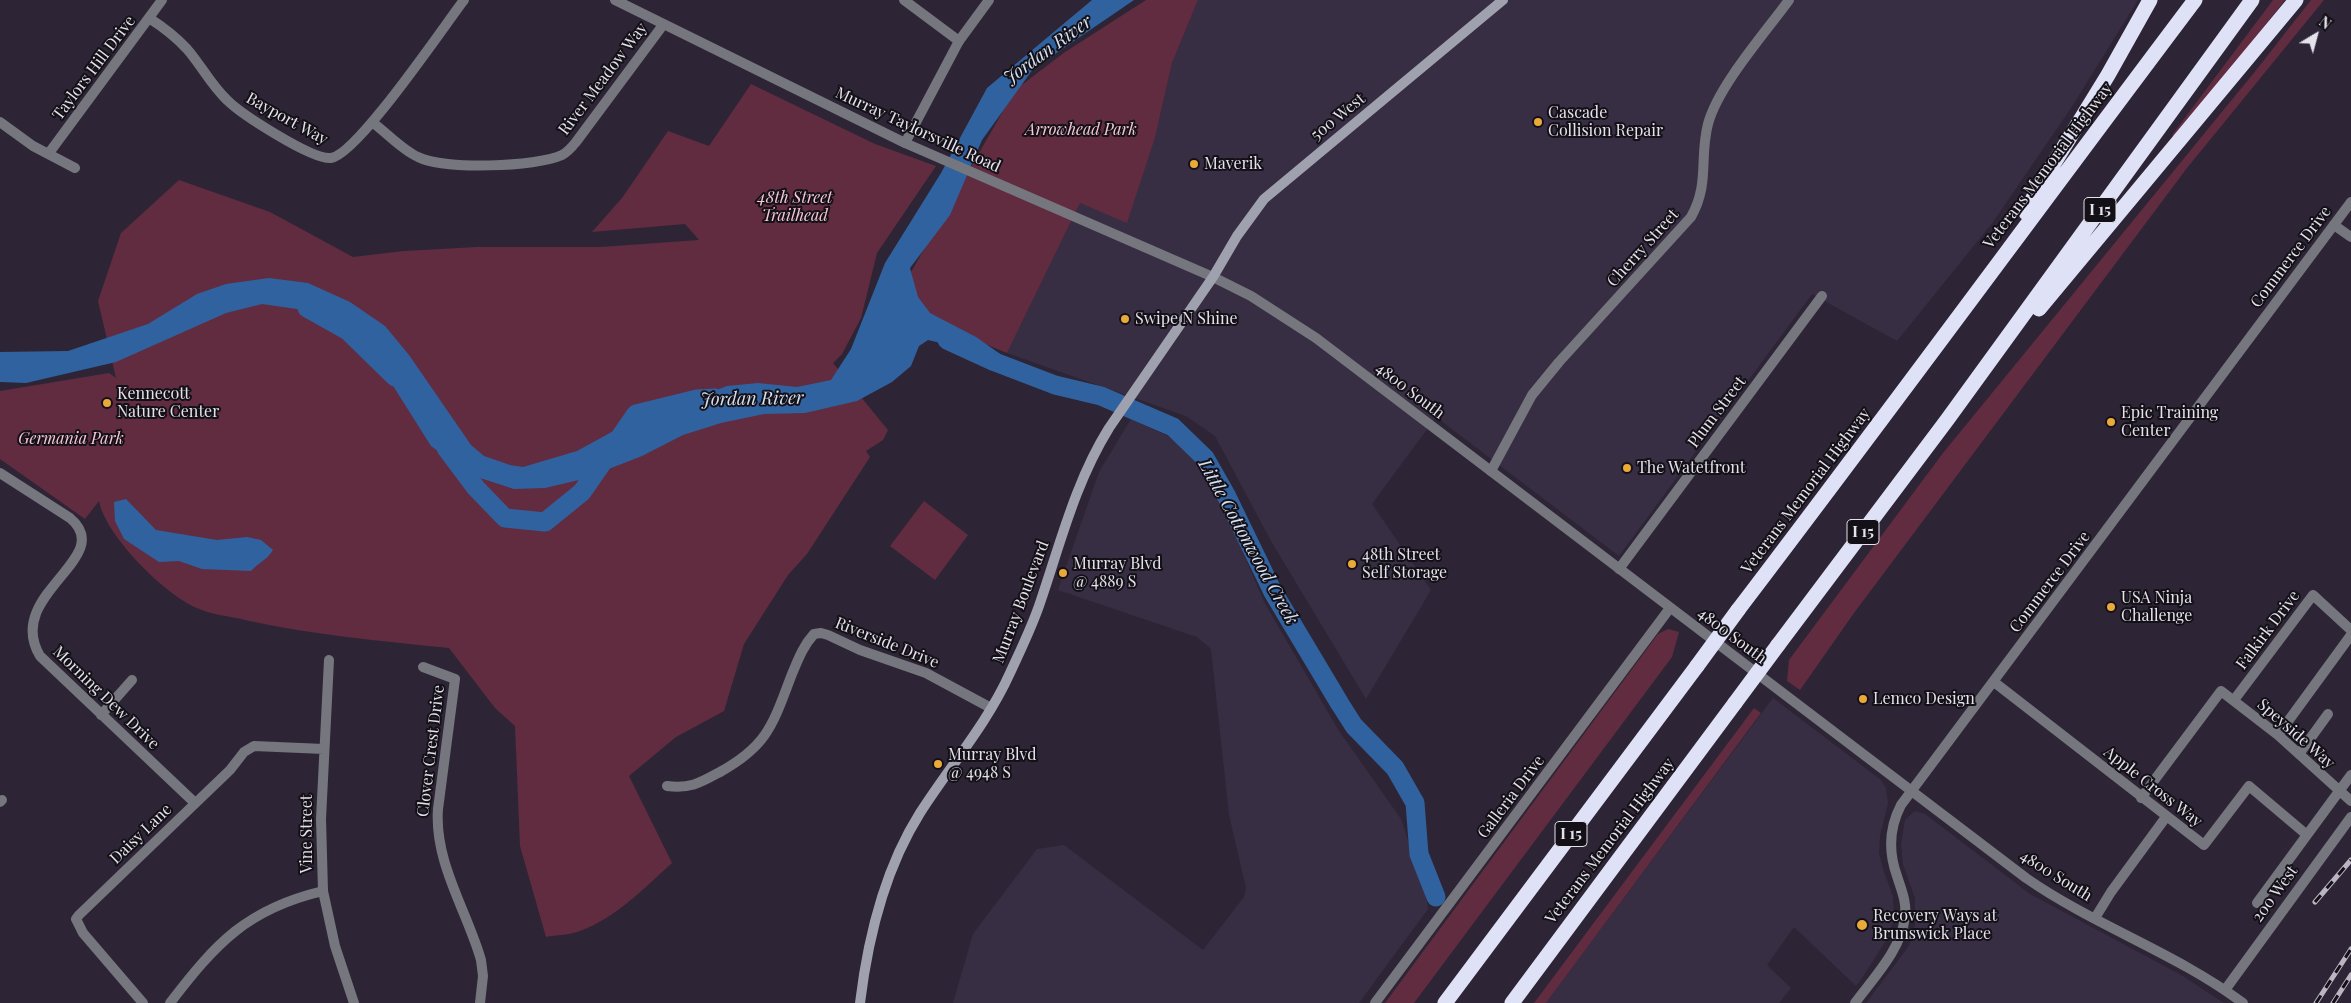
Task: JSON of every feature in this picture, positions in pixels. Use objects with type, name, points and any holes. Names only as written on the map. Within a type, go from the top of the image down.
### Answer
[{"type":"highway","points":[[2011,243],[2034,194],[2108,75],[2150,0]]},
{"type":"highway","name":"Veterans Memorial Highway","points":[[1446,1003],[1696,666],[1907,387],[2011,243],[2195,0]]},
{"type":"highway","name":"Veterans Memorial Highway","points":[[1512,1003],[1947,420],[2252,0]]},
{"type":"highway","points":[[1947,420],[2296,0]]},
{"type":"main road","name":"500 West","points":[[1213,277],[1237,236],[1264,199],[1503,0]]},
{"type":"main road","name":"Murray Boulevard","points":[[860,1003],[873,928],[897,859],[919,815],[991,708],[1009,676],[1038,609],[1082,477],[1094,452],[1213,277]]},
{"type":"street","name":"Taylors Hill Drive","points":[[49,153],[162,0]]},
{"type":"street","name":"Bayport Way","points":[[149,18],[178,39],[224,97],[238,110],[273,132],[322,156],[330,158],[343,152],[372,122],[464,0]]},
{"type":"street","name":"Murray Taylorsville Road","points":[[615,0],[905,143],[1213,277]]},
{"type":"street","points":[[904,0],[959,41]]},
{"type":"street","points":[[905,143],[959,41],[989,0]]},
{"type":"street","name":"Cherry Street","points":[[1491,471],[1532,395],[1559,362],[1691,217],[1701,197],[1705,179],[1708,126],[1715,105],[1789,0]]},
{"type":"street","name":"River Meadow Way","points":[[372,122],[417,157],[426,160],[462,165],[500,164],[552,158],[564,154],[576,142],[663,25]]},
{"type":"street","points":[[0,122],[33,146],[75,168]]},
{"type":"street","name":"Commerce Drive","points":[[1859,1002],[1889,957],[1903,926],[1905,903],[1892,861],[1890,847],[1896,814],[1911,790],[1994,682],[2351,202]]},
{"type":"street","points":[[2334,225],[2351,237]]},
{"type":"street","name":"4800 South","points":[[1213,277],[1252,296],[1304,330],[2041,888],[2194,970],[2243,1003]]},
{"type":"street","name":"Plum Street","points":[[1619,569],[1822,296]]},
{"type":"street","name":"Morning Dew Drive","points":[[0,473],[76,524],[82,539],[80,550],[36,609],[32,621],[31,634],[36,651],[43,661],[195,803]]},
{"type":"street","name":"Falkirk Drive","points":[[2234,700],[2314,595],[2351,630]]},
{"type":"street","name":"Galleria Drive","points":[[1375,1003],[1670,608]]},
{"type":"street","name":"Riverside Drive","points":[[667,786],[681,788],[696,785],[742,760],[759,745],[772,725],[802,649],[814,634],[828,635],[860,650],[926,673],[991,708]]},
{"type":"street","points":[[2278,735],[2351,635]]},
{"type":"street","name":"Vine Street","points":[[329,660],[320,837],[323,891],[334,946],[354,1003]]},
{"type":"street","name":"Clover Crest Drive","points":[[423,667],[455,679],[438,810],[438,831],[441,851],[481,960],[483,976],[480,1003]]},
{"type":"street","points":[[101,715],[132,680]]},
{"type":"street","name":"Apple Cross Way","points":[[1994,682],[2141,798],[2204,845],[2249,786],[2307,835]]},
{"type":"street","name":"Speyside Way","points":[[2141,798],[2221,691],[2278,735],[2351,801]]},
{"type":"street","points":[[2299,754],[2328,714]]},
{"type":"street","name":"Daisy Lane","points":[[143,1003],[83,933],[76,919],[85,908],[230,770],[244,752],[254,746],[324,749]]},
{"type":"street","points":[[2257,904],[2351,775]]},
{"type":"street","points":[[2095,918],[2166,817]]},
{"type":"street","name":"200 West","points":[[2225,990],[2351,817]]},
{"type":"street","points":[[170,1003],[208,955],[236,930],[268,909],[292,899],[323,891]]},
{"type":"shaded area","points":[[1198,0],[2138,0],[2071,108],[1993,222],[1897,341],[1812,294],[1619,556],[1436,417],[1372,504],[1431,590],[1366,699],[1271,541],[1215,436],[1186,416],[1007,353],[1080,203],[1127,222],[1155,138],[1172,63]]},
{"type":"shaded area","points":[[1131,419],[1183,443],[1222,503],[1264,602],[1339,731],[1401,819],[1426,895],[1428,909],[1359,1003],[953,1003],[973,934],[1037,849],[1064,845],[1203,950],[1244,897],[1246,888],[1229,815],[1211,649],[1197,637],[1058,590],[1099,472]]},
{"type":"shaded area","points":[[1773,698],[1881,780],[1886,788],[1888,803],[1880,835],[1879,853],[1893,896],[1894,919],[1887,939],[1862,978],[1856,986],[1794,927],[1767,965],[1791,988],[1779,1003],[1546,1003]]},
{"type":"shaded area","points":[[1915,811],[1925,814],[2030,894],[2181,975],[2224,1003],[1866,1003],[1909,946],[1915,925],[1915,898],[1903,864],[1901,844],[1905,820]]},
{"type":"green space","name":"Arrowhead Park","points":[[1146,0],[1198,0],[1172,63],[1155,138],[1127,223],[1080,203],[1007,353],[941,326],[919,305],[911,272],[1015,90],[1065,52]]},
{"type":"green space","points":[[2273,0],[2285,0],[2176,138],[2172,135]]},
{"type":"green space","points":[[2311,0],[2324,0],[2187,168],[1854,613],[1800,690],[1787,681],[1789,660],[1943,453],[2257,69]]},
{"type":"green space","points":[[751,84],[875,144],[936,166],[877,253],[861,318],[842,354],[833,363],[888,430],[883,440],[866,451],[870,457],[807,554],[788,575],[744,644],[724,711],[676,737],[629,776],[672,863],[629,902],[606,918],[576,932],[546,937],[520,846],[515,726],[495,708],[449,648],[296,630],[208,612],[184,601],[169,591],[124,546],[112,530],[99,501],[85,519],[0,459],[0,391],[109,373],[116,378],[98,301],[121,233],[179,180],[270,212],[353,257],[404,251],[477,247],[601,247],[699,240],[685,224],[592,232],[622,198],[668,131],[709,146]]},
{"type":"green space","points":[[924,501],[968,535],[935,580],[890,546]]},
{"type":"green space","points":[[1668,629],[1679,632],[1672,657],[1414,1003],[1385,1003],[1658,634]]},
{"type":"green space","points":[[1754,708],[1761,713],[1546,1003],[1534,1003]]},
{"type":"water","points":[[1092,0],[1134,0],[1033,69],[982,140],[950,215],[910,268],[918,297],[930,313],[976,337],[1003,356],[928,340],[919,346],[911,366],[892,382],[857,401],[805,413],[764,414],[721,423],[683,435],[642,456],[583,479],[545,488],[514,489],[471,475],[431,446],[373,354],[332,322],[297,309],[262,304],[226,313],[116,362],[26,383],[0,382],[0,352],[68,351],[148,324],[197,294],[226,284],[269,278],[308,283],[350,302],[385,326],[409,355],[471,445],[484,456],[510,465],[523,467],[577,451],[619,428],[727,386],[758,383],[797,387],[831,380],[851,349],[885,263],[941,173],[987,88]]},
{"type":"water","points":[[126,499],[156,530],[217,540],[247,537],[261,540],[273,550],[251,571],[202,569],[179,561],[159,562],[124,539],[115,521],[114,502]]},
{"type":"waterway","name":"Jordan River","points":[[307,308],[348,331],[395,377]]},
{"type":"waterway","name":"Little Cottonwood Creek","points":[[947,340],[995,362],[1055,385],[1101,396],[1173,427],[1205,458],[1226,495],[1273,592],[1340,704],[1354,726],[1395,768],[1415,803],[1419,854],[1436,897]]},
{"type":"waterway","name":"Jordan River","points":[[446,448],[476,488],[505,518],[545,522],[582,492],[636,414],[697,399],[715,398]]},
{"type":"railway","points":[[2315,902],[2351,860]]},
{"type":"railway","points":[[2316,1003],[2351,949]]},
{"type":"railway","points":[[2333,1003],[2351,975]]},
{"type":"place","name":"Cascade Collision Repair","points":[[1538,122]]},
{"type":"place","name":"Maverik","points":[[1194,164]]},
{"type":"place","name":"Swipe N Shine","points":[[1125,319]]},
{"type":"place","name":"Kennecott Nature Center","points":[[107,403]]},
{"type":"place","name":"Epic Training Center","points":[[2111,422]]},
{"type":"place","name":"The Watetfront","points":[[1627,468]]},
{"type":"place","name":"48th Street Self Storage","points":[[1352,564]]},
{"type":"place","name":"Murray Blvd @ 4889 S","points":[[1063,573]]},
{"type":"place","name":"USA Ninja Challenge","points":[[2111,607]]},
{"type":"place","name":"Lemco Design","points":[[1863,699]]},
{"type":"place","name":"Murray Blvd @ 4948 S","points":[[938,764]]},
{"type":"place","name":"Recovery Ways at Brunswick Place","points":[[1862,925]]},
{"type":"park label","name":"48th Street Trailhead","points":[[795,207]]},
{"type":"park label","name":"Germania Park","points":[[71,439]]}]
